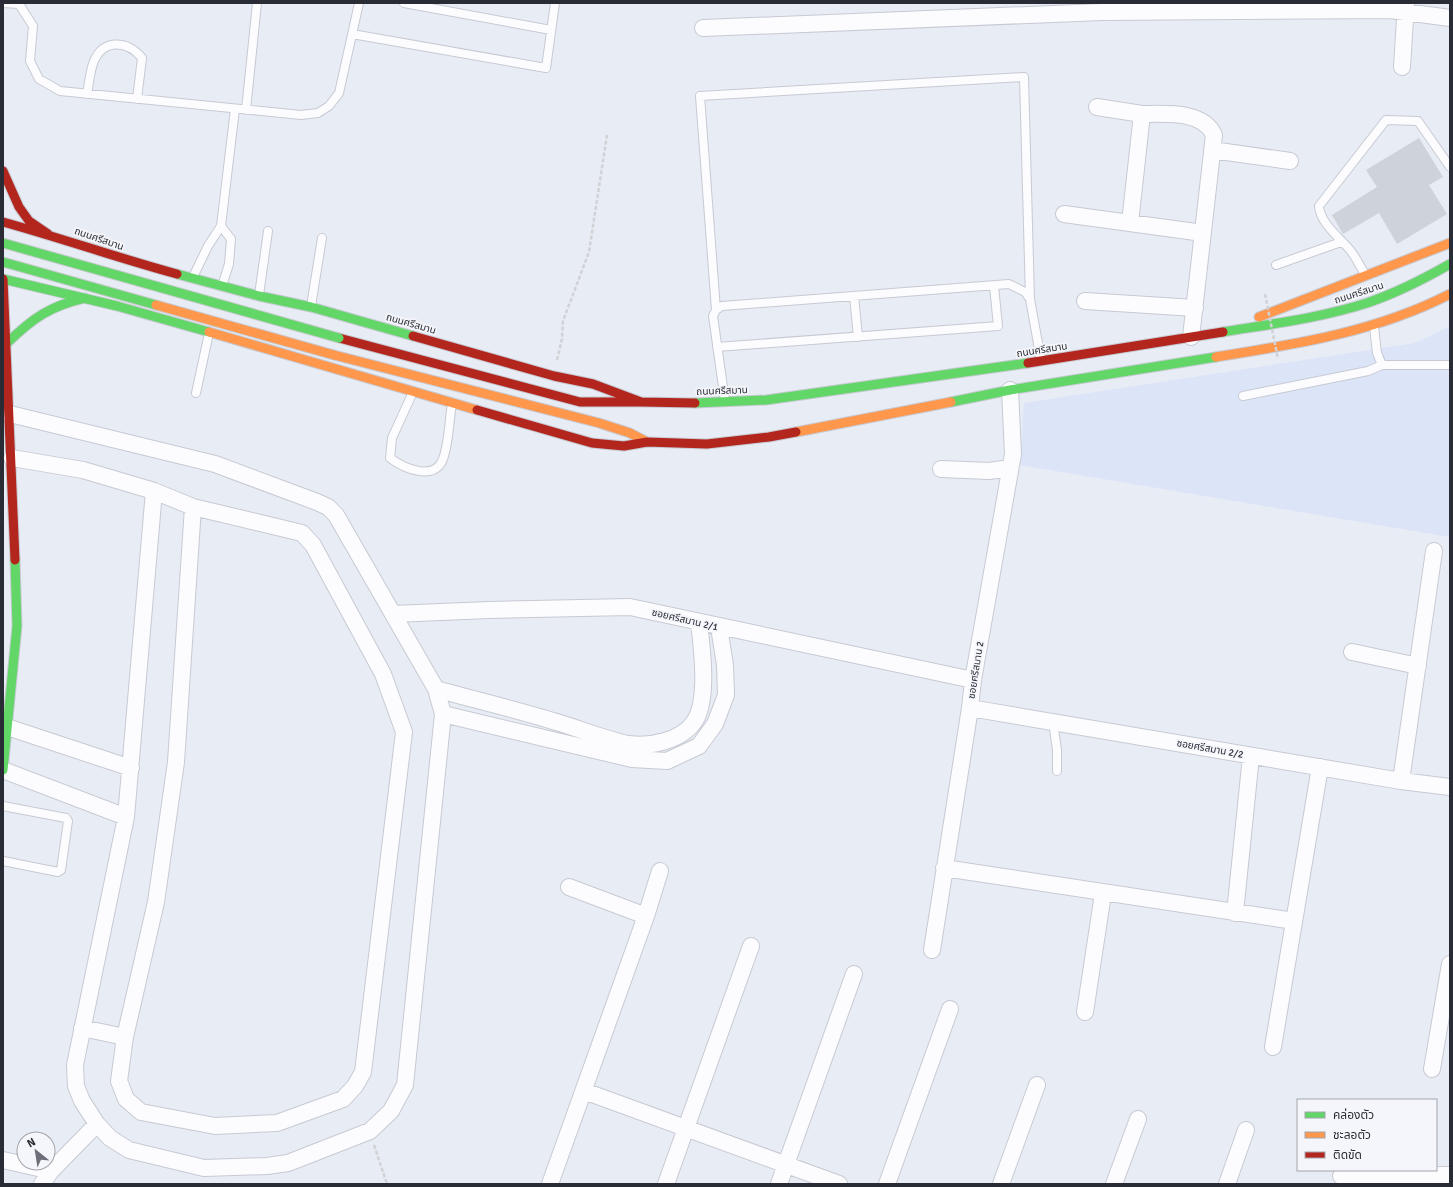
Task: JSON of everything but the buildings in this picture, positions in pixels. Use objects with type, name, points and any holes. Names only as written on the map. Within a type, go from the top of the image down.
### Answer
[{"type":"main road","points":[[3,171],[19,208],[29,221],[48,234]]},
{"type":"main road","name":"ถนนศรีสมาน","points":[[3,222],[48,234],[128,261],[259,296],[311,307],[554,376],[593,384],[641,402],[725,402],[766,400],[1041,361],[1304,319],[1367,304],[1421,281],[1450,264]]},
{"type":"main road","points":[[3,243],[339,338],[580,402],[641,402]]},
{"type":"main road","points":[[1216,333],[1366,277],[1450,243]]},
{"type":"main road","points":[[117,306],[109,297],[105,282],[108,274],[128,261]]},
{"type":"main road","points":[[3,262],[334,355],[599,423],[630,433],[647,442]]},
{"type":"main road","points":[[3,770],[17,626],[12,458],[3,279],[117,306],[592,443],[624,446],[647,442],[707,444],[769,437],[1010,390],[1310,342],[1374,327],[1428,306],[1450,294]]},
{"type":"main road","points":[[7,343],[34,316],[59,303],[85,298]]},
{"type":"main road","points":[[1393,320],[1418,320]]},
{"type":"street","points":[[703,28],[1102,12],[1405,7],[1450,18]]},
{"type":"street","points":[[1402,67],[1405,7]]},
{"type":"street","points":[[1097,107],[1142,114],[1174,114],[1200,121],[1211,129],[1214,135],[1191,337]]},
{"type":"street","points":[[1130,223],[1142,114]]},
{"type":"street","points":[[1212,150],[1290,161]]},
{"type":"street","points":[[1064,214],[1203,233]]},
{"type":"street","points":[[1085,301],[1195,308]]},
{"type":"street","name":"ซอยศรีสมาน 2","points":[[932,950],[970,708],[973,680],[1013,454],[1010,390]]},
{"type":"street","points":[[10,414],[215,464],[317,502],[328,508],[336,515],[436,689],[443,714],[405,1085],[390,1111],[370,1131],[288,1163],[267,1166],[204,1168],[129,1150],[110,1138],[97,1124],[82,1101],[76,1086],[75,1065],[126,817],[154,491]]},
{"type":"street","points":[[12,458],[83,470],[154,491],[193,507],[302,533],[314,545],[383,674],[404,732],[363,1072],[356,1086],[343,1099],[277,1123],[215,1126],[141,1112],[132,1106],[126,1099],[119,1081],[125,1037],[156,902],[176,762],[193,507]]},
{"type":"street","points":[[941,469],[989,471],[1010,468]]},
{"type":"street","points":[[1401,781],[1434,551]]},
{"type":"street","name":"ซอยศรีสมาน 2/1","points":[[393,614],[489,610],[630,608],[719,628],[973,680]]},
{"type":"street","points":[[443,714],[610,746],[657,744],[683,733],[695,721],[699,708],[704,669],[699,623]]},
{"type":"street","points":[[436,689],[526,713],[610,746],[632,759],[667,760],[699,746],[716,724],[726,695],[726,665],[719,628]]},
{"type":"street","points":[[1352,652],[1418,666]]},
{"type":"street","name":"ซอยศรีสมาน 2/2","points":[[970,708],[1401,781],[1450,787]]},
{"type":"street","points":[[7,727],[131,768]]},
{"type":"street","points":[[1235,913],[1251,756]]},
{"type":"street","points":[[1273,1047],[1320,767]]},
{"type":"street","points":[[3,770],[126,817]]},
{"type":"street","points":[[944,868],[1103,894],[1294,922]]},
{"type":"street","points":[[550,1184],[646,916],[660,871]]},
{"type":"street","points":[[569,888],[646,916]]},
{"type":"street","points":[[1085,1012],[1103,894]]},
{"type":"street","points":[[666,1184],[751,946]]},
{"type":"street","points":[[1432,1069],[1450,964]]},
{"type":"street","points":[[779,1184],[854,974]]},
{"type":"street","points":[[887,1184],[950,1009]]},
{"type":"street","points":[[82,1028],[125,1037]]},
{"type":"street","points":[[1002,1184],[1037,1085]]},
{"type":"street","points":[[584,1091],[839,1184]]},
{"type":"street","points":[[1114,1184],[1138,1119]]},
{"type":"street","points":[[3,1160],[46,1178],[97,1124]]},
{"type":"street","points":[[1227,1184],[1246,1130]]},
{"type":"street","points":[[1341,1177],[1403,1173],[1423,1180],[1450,1175]]},
{"type":"lane","points":[[3,3],[19,4],[33,26],[30,61],[39,79],[60,91],[301,115],[318,113],[329,106],[339,93],[359,3]]},
{"type":"lane","points":[[246,110],[257,3]]},
{"type":"lane","points":[[404,3],[551,30]]},
{"type":"lane","points":[[352,34],[546,68],[555,3]]},
{"type":"lane","points":[[87,94],[94,60],[102,50],[110,45],[120,44],[128,45],[142,58],[137,99]]},
{"type":"lane","points":[[716,310],[700,96],[1024,78],[1030,299],[1041,361]]},
{"type":"lane","points":[[193,278],[208,246],[221,226],[235,109]]},
{"type":"lane","points":[[1366,277],[1350,250],[1341,242],[1321,216],[1319,206],[1386,120],[1418,121],[1450,167]]},
{"type":"lane","points":[[221,226],[231,239],[229,264],[222,286]]},
{"type":"lane","points":[[259,296],[268,231]]},
{"type":"lane","points":[[311,307],[322,238]]},
{"type":"lane","points":[[1276,265],[1341,242]]},
{"type":"lane","points":[[725,402],[713,316],[716,310],[722,306],[1009,284],[1017,286],[1025,292],[1030,299]]},
{"type":"lane","points":[[717,347],[998,326],[994,286]]},
{"type":"lane","points":[[854,296],[858,337]]},
{"type":"lane","points":[[1374,327],[1377,352],[1382,365]]},
{"type":"lane","points":[[196,393],[210,333]]},
{"type":"lane","points":[[1243,396],[1368,370],[1382,365],[1450,365]]},
{"type":"lane","points":[[413,392],[392,438],[390,458],[402,467],[411,470],[422,472],[434,468],[443,460],[452,403]]},
{"type":"lane","points":[[1053,722],[1057,750],[1057,771]]},
{"type":"lane","points":[[3,806],[66,818],[68,822],[61,870],[58,872],[3,861]]},
{"type":"path","points":[[554,376],[562,339],[563,321],[589,252],[607,135]]},
{"type":"path","points":[[1265,294],[1278,359]]},
{"type":"path","points":[[370,1131],[387,1184]]},
{"type":"shaded area","points":[[1450,326],[1450,537],[1020,465],[1024,403],[1415,343]]},
{"type":"traffic: fast","points":[[3,243],[339,338]]},
{"type":"traffic: fast","points":[[3,262],[156,305]]},
{"type":"traffic: fast","points":[[1223,332],[1313,317],[1367,303],[1389,295],[1450,264]]},
{"type":"traffic: fast","points":[[177,274],[259,296],[311,307],[413,336]]},
{"type":"traffic: fast","points":[[3,279],[117,306],[209,332]]},
{"type":"traffic: fast","points":[[7,343],[43,314],[62,305],[85,298]]},
{"type":"traffic: fast","points":[[951,402],[1010,390],[1216,357]]},
{"type":"traffic: fast","points":[[695,403],[766,400],[1028,363]]},
{"type":"traffic: fast","points":[[3,770],[17,626],[15,560]]},
{"type":"traffic: slow","points":[[1259,317],[1450,243]]},
{"type":"traffic: slow","points":[[1216,357],[1336,335],[1394,318],[1450,294]]},
{"type":"traffic: slow","points":[[156,305],[334,355]]},
{"type":"traffic: slow","points":[[209,332],[477,410]]},
{"type":"traffic: slow","points":[[334,355],[599,423],[630,433],[647,442]]},
{"type":"traffic: slow","points":[[796,432],[951,402]]},
{"type":"traffic: jam","points":[[3,171],[19,207],[29,221],[48,234]]},
{"type":"traffic: jam","points":[[3,222],[177,274]]},
{"type":"traffic: jam","points":[[3,279],[15,560]]},
{"type":"traffic: jam","points":[[1028,363],[1223,332]]},
{"type":"traffic: jam","points":[[413,336],[554,376],[593,384],[641,402],[695,403]]},
{"type":"traffic: jam","points":[[339,338],[580,402],[641,402]]},
{"type":"traffic: jam","points":[[477,410],[592,443],[624,446],[647,442],[707,444],[769,437],[796,432]]}]
